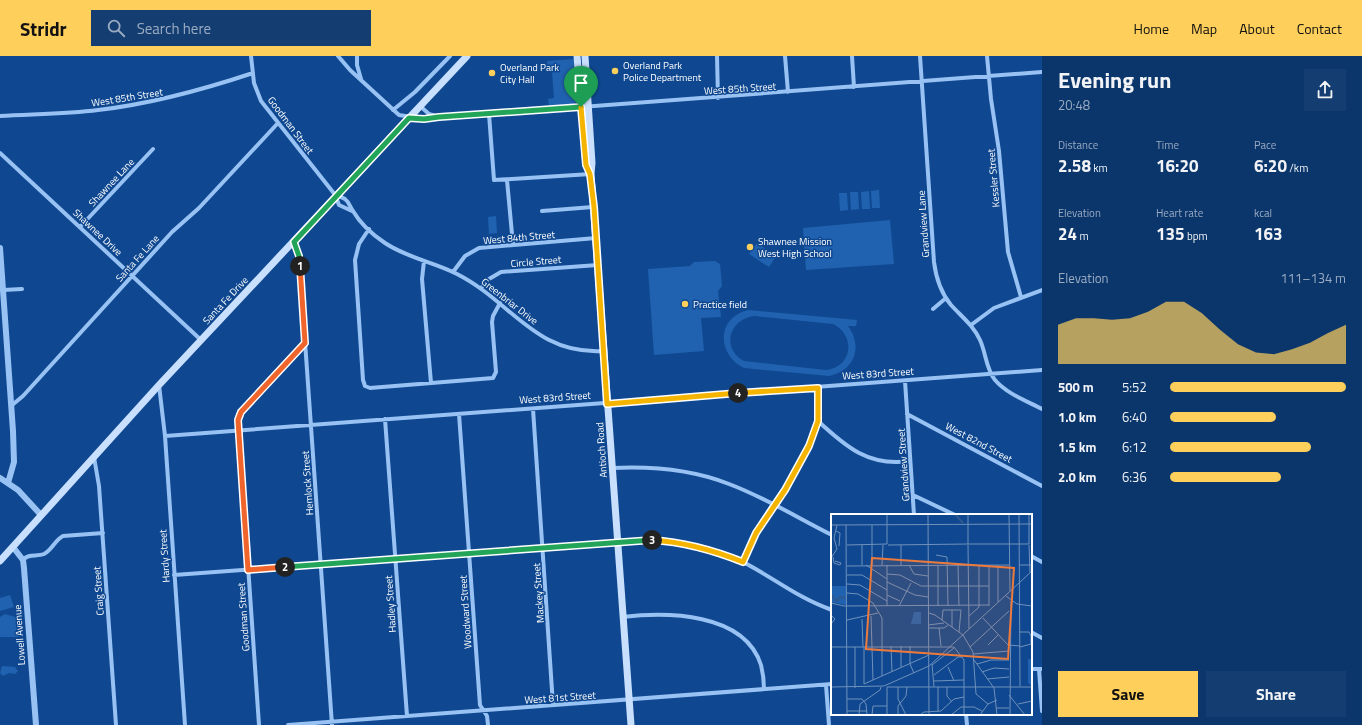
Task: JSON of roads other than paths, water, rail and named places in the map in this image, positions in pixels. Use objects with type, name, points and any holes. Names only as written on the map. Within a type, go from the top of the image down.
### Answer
[{"type":"main road","name":"Santa Fe Drive","points":[[0,561],[159,385],[467,56]]},
{"type":"main road","name":"Antioch Road","points":[[577,56],[586,165],[590,174],[594,207],[630,725]]},
{"type":"main road","name":"Antioch Road","points":[[585,56],[592,163],[590,174]]},
{"type":"street","name":"Goodman Street","points":[[251,56],[258,95],[278,123],[336,196]]},
{"type":"street","points":[[338,56],[399,115],[409,118]]},
{"type":"street","points":[[357,56],[362,80]]},
{"type":"street","points":[[394,110],[415,92],[450,56]]},
{"type":"street","points":[[716,56],[718,98]]},
{"type":"street","points":[[785,56],[788,92]]},
{"type":"street","points":[[852,56],[854,87]]},
{"type":"street","name":"Grandview Lane","points":[[920,56],[934,262],[939,283],[946,298],[971,325],[984,350],[991,374]]},
{"type":"street","name":"Kessler Street","points":[[987,56],[988,76],[999,151],[1008,252],[1021,297]]},
{"type":"street","name":"West 85th Street","points":[[409,118],[424,119],[718,98],[1042,72]]},
{"type":"street","name":"West 85th Street","points":[[0,116],[76,112],[141,104],[197,91],[253,73]]},
{"type":"street","points":[[420,106],[429,114],[439,117]]},
{"type":"street","points":[[490,114],[494,180],[590,174]]},
{"type":"street","name":"Santa Fe Lane","points":[[12,406],[23,396],[133,275],[278,123]]},
{"type":"street","name":"Shawnee Lane","points":[[80,226],[153,149]]},
{"type":"street","name":"Shawnee Drive","points":[[0,153],[133,275],[201,340]]},
{"type":"street","points":[[507,180],[513,245]]},
{"type":"street","name":"Greenbriar Drive","points":[[352,211],[339,205],[336,201],[336,196],[345,199],[352,211],[368,229],[397,250],[453,272],[482,288],[529,327],[559,346],[578,351],[603,351]]},
{"type":"street","points":[[542,211],[594,207]]},
{"type":"street","points":[[368,229],[358,244],[355,260],[363,380],[365,386],[370,388],[493,378],[496,372],[492,322],[493,316],[500,303]]},
{"type":"street","name":"West 84th Street","points":[[453,272],[471,251],[487,246],[596,238]]},
{"type":"street","name":"Hemlock Street","points":[[294,242],[299,256],[322,564],[332,724]]},
{"type":"street","points":[[0,248],[12,406],[14,462],[8,483]]},
{"type":"street","points":[[424,261],[422,280],[430,383]]},
{"type":"street","name":"Circle Street","points":[[482,288],[489,279],[495,274],[501,272],[598,264]]},
{"type":"street","points":[[3,290],[22,289]]},
{"type":"street","points":[[971,325],[994,308],[1042,290]]},
{"type":"street","points":[[933,309],[946,298]]},
{"type":"street","name":"Goodman Street","points":[[259,725],[238,420],[241,412],[305,343]]},
{"type":"street","name":"West 83rd Street","points":[[165,436],[607,404],[1042,370]]},
{"type":"street","points":[[991,374],[1005,389],[1042,409]]},
{"type":"street","points":[[905,381],[907,414]]},
{"type":"street","name":"Hardy Street","points":[[159,385],[165,436],[184,725]]},
{"type":"street","points":[[743,562],[756,533],[804,457],[818,421],[818,388]]},
{"type":"street","name":"Mackey Street","points":[[533,409],[553,705]]},
{"type":"street","name":"Woodward Street","points":[[458,414],[480,705],[487,716],[488,725]]},
{"type":"street","name":"Grandview Street","points":[[907,414],[914,514]]},
{"type":"street","name":"West 82nd Street","points":[[907,414],[1042,486]]},
{"type":"street","name":"Hadley Street","points":[[384,419],[407,716]]},
{"type":"street","points":[[818,421],[844,446],[862,456],[885,461],[910,461]]},
{"type":"street","name":"Craig Street","points":[[94,457],[99,486],[103,533],[116,725]]},
{"type":"street","points":[[612,468],[666,469],[708,477],[746,491],[831,534]]},
{"type":"street","points":[[0,478],[30,501],[41,515]]},
{"type":"street","points":[[913,495],[953,514]]},
{"type":"street","points":[[13,547],[23,560],[27,556],[44,554],[58,538],[63,536],[103,533]]},
{"type":"street","points":[[174,575],[652,540],[681,543],[708,549],[743,562],[797,594],[831,610]]},
{"type":"street","points":[[1032,557],[1042,562]]},
{"type":"street","name":"Lowell Avenue","points":[[23,560],[36,725]]},
{"type":"street","points":[[622,617],[655,614],[687,617],[730,629],[745,640],[756,655],[760,665],[764,689]]},
{"type":"street","points":[[1032,633],[1042,638]]},
{"type":"street","points":[[1041,669],[1042,711]]},
{"type":"street","name":"West 81st Street","points":[[288,725],[332,724],[407,716],[831,684]]},
{"type":"street","points":[[826,685],[829,725]]},
{"type":"street","points":[[966,715],[967,725]]},
{"type":"place","name":"Overland Park Police Department","points":[[615,71]]},
{"type":"place","name":"Overland Park City Hall","points":[[492,73]]},
{"type":"place","name":"Shawnee Mission West High School","points":[[750,247]]},
{"type":"place","name":"Practice field","points":[[685,304]]}]
